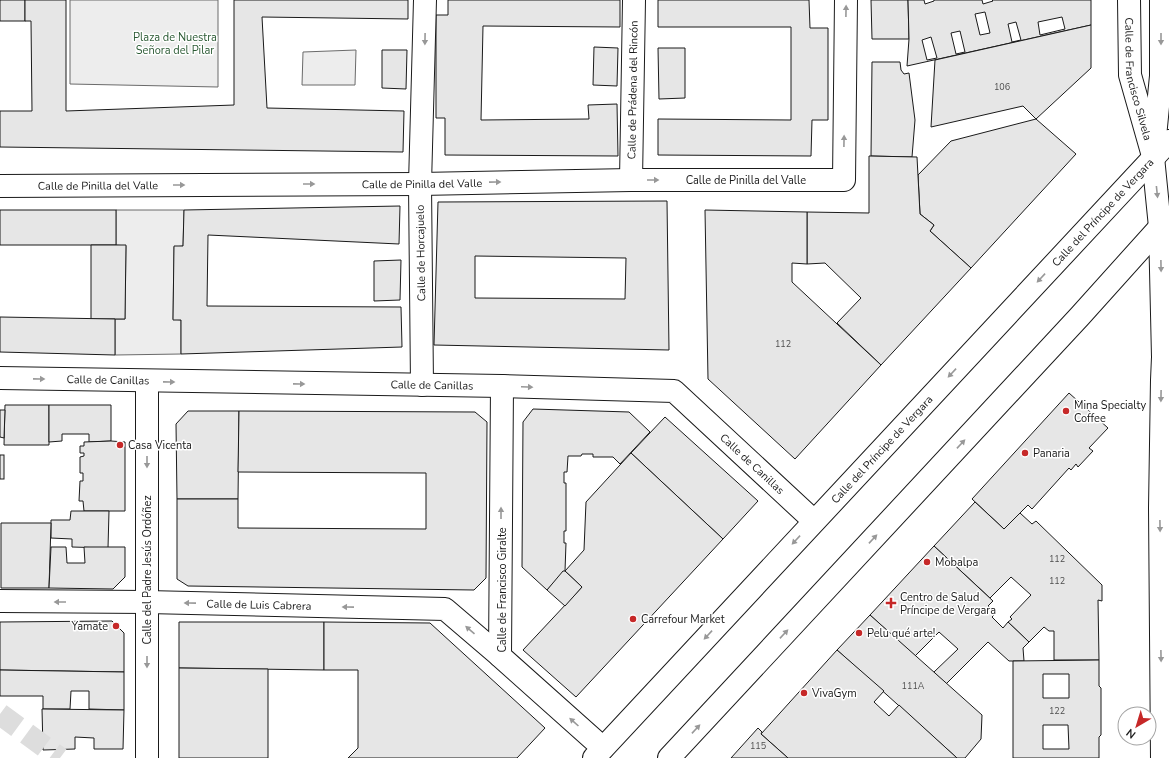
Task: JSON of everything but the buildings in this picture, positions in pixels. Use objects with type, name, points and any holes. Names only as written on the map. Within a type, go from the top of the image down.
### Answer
[{"type":"street","name":"Calle de Horcajuelo","points":[[422,385],[420,184],[425,0]]},
{"type":"street","name":"Calle de Prádena del Rincón","points":[[631,180],[634,0]]},
{"type":"street","name":"Calle de Pinilla del Valle","points":[[0,186],[420,184],[631,180],[844,180],[846,0]]},
{"type":"street","name":"Calle de Francisco Silvela","points":[[1129,0],[1130,75],[1153,157],[1164,222],[1164,357],[1162,380],[1160,508],[1162,758]]},
{"type":"street","name":"Calle de Francisco Silvela","points":[[1153,157],[1160,76],[1160,0]]},
{"type":"street","name":"Calle del Príncipe de Vergara","points":[[599,753],[1169,140]]},
{"type":"street","points":[[669,758],[1080,316],[1164,222]]},
{"type":"street","name":"Calle de Canillas","points":[[0,378],[502,386],[674,391],[814,521]]},
{"type":"street","name":"Calle del Padre Jesús Ordóñez","points":[[147,381],[147,758]]},
{"type":"street","name":"Calle de Francisco Giralte","points":[[502,386],[500,656],[599,753]]},
{"type":"street","name":"Calle de Luis Cabrera","points":[[0,602],[147,602],[446,609],[500,656]]},
{"type":"shaded area","name":"Plaza de Nuestra Señora del Pilar","points":[[70,0],[218,0],[218,87],[70,84]]},
{"type":"shaded area","points":[[356,50],[355,85],[302,85],[303,52]]},
{"type":"shaded area","points":[[116,210],[184,210],[183,246],[174,247],[173,319],[181,320],[181,354],[115,355],[115,319],[125,319],[126,246],[116,245]]},
{"type":"tunnel","points":[[0,714],[60,758]]},
{"type":"place","name":"Mina Specialty Coffee","points":[[1066,411]]},
{"type":"place","name":"Casa Vicenta","points":[[120,445]]},
{"type":"place","name":"Panaria","points":[[1025,453]]},
{"type":"place","name":"Mobalpa","points":[[927,562]]},
{"type":"place","name":"Centro de Salud Príncipe de Vergara","points":[[891,603]]},
{"type":"place","name":"Carrefour Market","points":[[633,619]]},
{"type":"place","name":"Yamate","points":[[116,626]]},
{"type":"place","name":"Pelu qué arte!","points":[[859,633]]},
{"type":"place","name":"VivaGym","points":[[804,693]]}]
